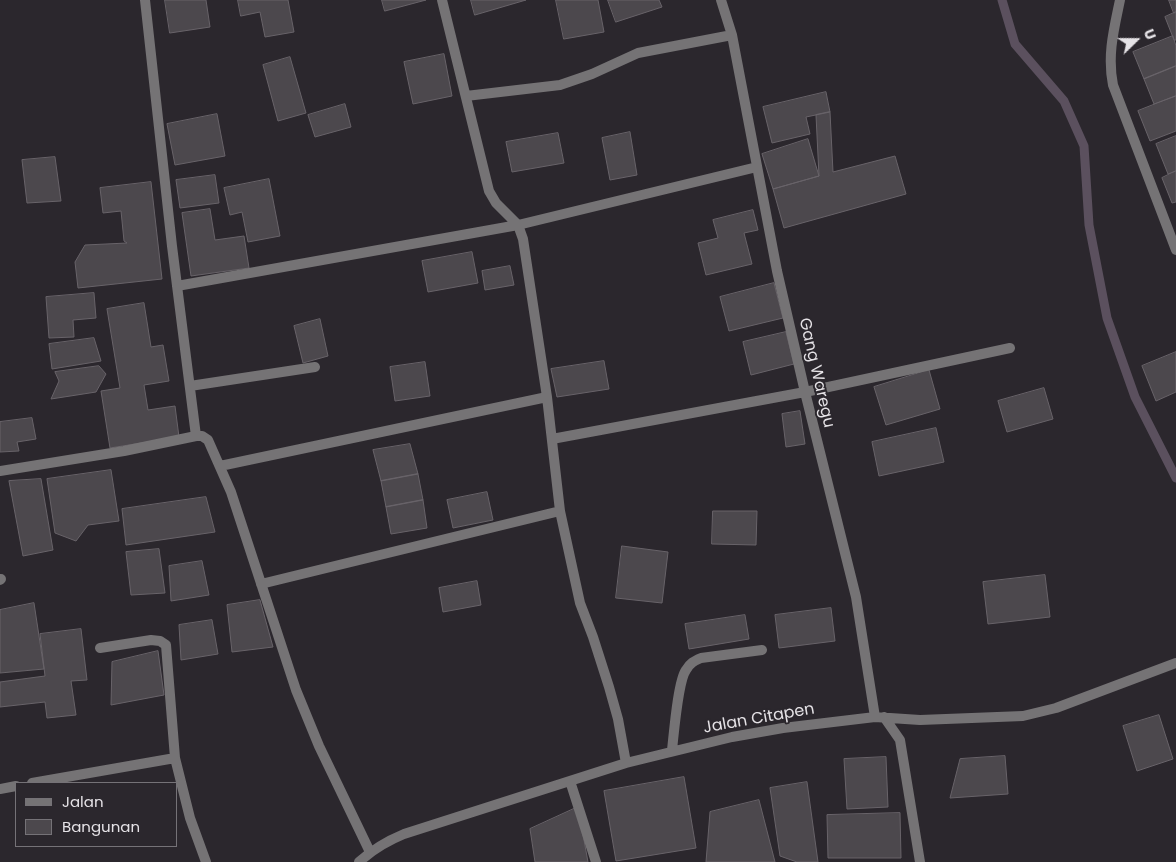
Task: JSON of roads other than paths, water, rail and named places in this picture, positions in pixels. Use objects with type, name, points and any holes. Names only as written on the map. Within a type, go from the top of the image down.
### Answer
[{"type":"street","points":[[145,0],[196,436]]},
{"type":"street","points":[[442,0],[489,191],[496,203],[518,225],[524,248],[547,397],[560,511],[580,603],[609,687],[618,719],[626,763]]},
{"type":"street","name":"Gang Waregu","points":[[721,0],[732,36],[777,271],[804,392],[856,597],[880,717]]},
{"type":"street","points":[[1120,0],[1111,41],[1110,68],[1113,85],[1176,250]]},
{"type":"street","points":[[466,96],[560,85],[592,74],[638,53],[732,36]]},
{"type":"street","points":[[177,286],[518,225],[757,167]]},
{"type":"street","points":[[552,439],[804,392],[1010,348]]},
{"type":"street","points":[[190,386],[315,367]]},
{"type":"street","points":[[220,466],[547,397]]},
{"type":"street","points":[[0,471],[124,451],[196,436],[202,436],[208,440],[231,492],[296,690],[370,852]]},
{"type":"street","points":[[261,584],[560,511]]},
{"type":"street","points":[[100,648],[150,640],[160,641],[166,645],[176,758],[190,818],[206,862]]},
{"type":"street","points":[[672,750],[681,683],[685,671],[693,661],[701,658],[762,650]]},
{"type":"street","name":"Jalan Citapen","points":[[358,862],[370,852],[404,834],[672,750],[774,730],[880,717],[920,720],[1023,716],[1056,708],[1176,663]]},
{"type":"street","points":[[880,717],[900,740],[920,862]]},
{"type":"street","points":[[38,782],[176,758]]},
{"type":"street","points":[[570,781],[596,862]]},
{"type":"street","points":[[0,789],[15,786]]},
{"type":"waterway","points":[[1002,0],[1015,44],[1064,101],[1084,146],[1089,225],[1107,318],[1135,397],[1176,478]]}]
